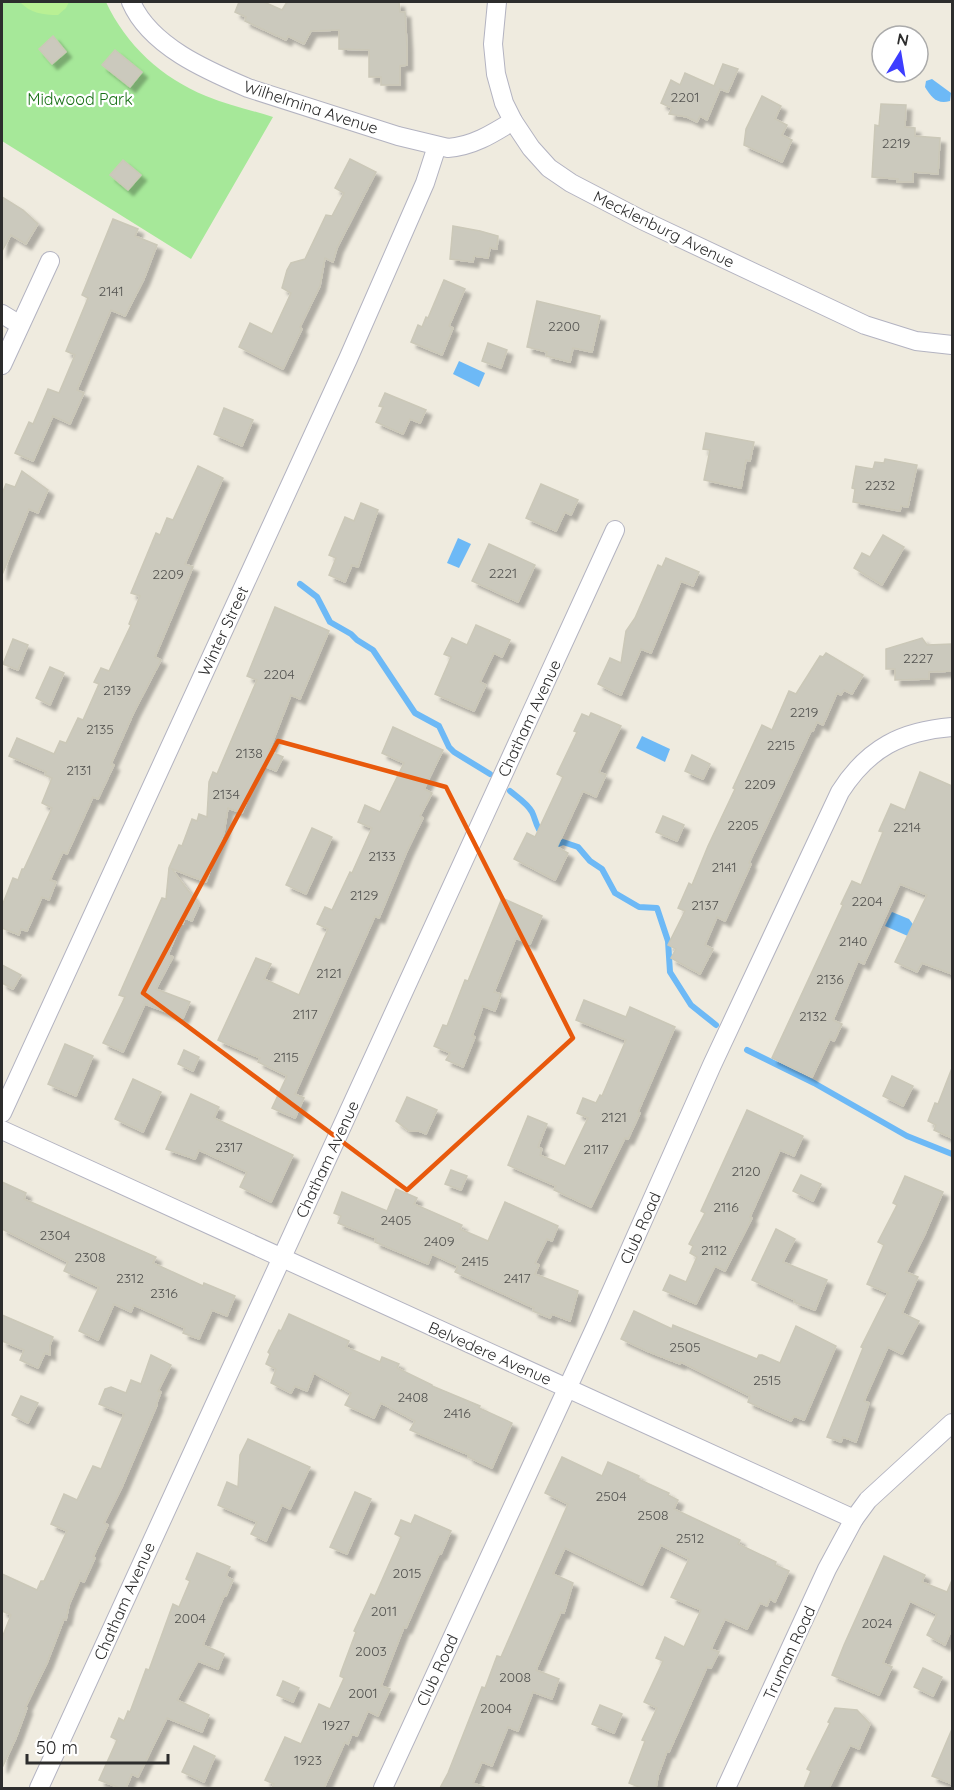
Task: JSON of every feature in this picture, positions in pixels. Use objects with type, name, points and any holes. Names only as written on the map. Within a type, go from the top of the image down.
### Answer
[{"type":"street","name":"Wilhelmina Avenue","points":[[131,2],[141,20],[157,37],[188,58],[227,79],[248,88],[398,136],[456,148],[482,140],[513,121]]},
{"type":"street","name":"Mecklenburg Avenue","points":[[497,2],[493,44],[496,74],[504,103],[531,148],[549,168],[571,183],[642,220],[865,325],[899,337],[952,345]]},
{"type":"street","name":"Winter Street","points":[[2,1113],[335,388],[425,183],[438,146]]},
{"type":"street","points":[[2,365],[50,261]]},
{"type":"street","points":[[2,314],[20,325]]},
{"type":"street","name":"Chatham Avenue","points":[[39,1788],[615,531]]},
{"type":"street","name":"Club Road","points":[[383,1788],[596,1326],[712,1065],[840,792],[860,764],[886,745],[912,733],[952,727]]},
{"type":"street","name":"Belvedere Avenue","points":[[2,1130],[854,1519]]},
{"type":"street","points":[[854,1519],[868,1500],[952,1423]]},
{"type":"street","name":"Truman Road","points":[[726,1788],[827,1569],[854,1519]]},
{"type":"highlighted area","points":[[278,741],[446,787],[573,1038],[407,1190],[143,993]]},
{"type":"green space","name":"Midwood Park","points":[[2,2],[106,2],[114,18],[135,46],[160,70],[190,89],[214,99],[273,117],[191,259],[2,141]]},
{"type":"green space","points":[[20,2],[69,2],[58,15],[47,15],[28,9]]},
{"type":"water","points":[[930,80],[951,93],[950,101],[938,101],[930,94],[925,87],[926,84],[930,84]]},
{"type":"water","points":[[459,361],[485,373],[479,387],[453,374]]},
{"type":"water","points":[[458,538],[471,544],[459,568],[447,563]]},
{"type":"water","points":[[642,736],[670,749],[665,762],[636,748]]},
{"type":"water","points":[[892,912],[909,919],[915,927],[910,937],[885,926]]},
{"type":"building","points":[[239,2],[264,2],[282,10],[287,2],[399,2],[400,12],[405,12],[407,46],[407,65],[400,66],[400,85],[381,85],[381,77],[369,77],[369,50],[339,49],[339,30],[311,31],[304,44],[288,36],[286,40],[245,21],[246,17],[235,12]]},
{"type":"building","points":[[53,36],[66,52],[52,64],[39,49]]},
{"type":"building","points":[[115,50],[142,72],[130,87],[102,65]]},
{"type":"building","points":[[723,64],[738,69],[728,92],[720,89],[707,120],[700,116],[697,122],[687,117],[669,114],[672,108],[661,103],[671,80],[680,85],[685,73],[714,86]]},
{"type":"building","points":[[762,96],[781,106],[775,119],[787,125],[782,135],[792,140],[782,162],[744,145],[746,129]]},
{"type":"building","points":[[881,104],[906,105],[905,127],[915,128],[915,136],[940,138],[938,174],[913,172],[913,182],[897,182],[898,179],[872,177],[875,125],[879,126]]},
{"type":"building","points":[[350,159],[376,172],[337,248],[333,262],[325,258],[320,286],[283,369],[239,347],[250,323],[272,334],[291,293],[282,288],[287,270],[291,263],[305,259],[326,215],[332,216],[344,193],[335,188]]},
{"type":"building","points":[[123,160],[141,175],[128,190],[110,175]]},
{"type":"building","points":[[2,197],[23,210],[38,224],[26,244],[11,235],[2,251]]},
{"type":"building","points":[[113,219],[138,229],[135,236],[157,245],[144,279],[125,316],[111,310],[77,390],[84,393],[70,424],[53,416],[33,461],[15,453],[29,422],[33,424],[48,389],[59,393],[75,355],[66,351],[88,298],[82,295]]},
{"type":"building","points":[[453,226],[498,236],[497,249],[490,248],[488,258],[474,256],[473,262],[450,259]]},
{"type":"building","points":[[444,280],[465,289],[449,326],[453,328],[442,355],[411,342],[418,325],[422,327],[426,317],[428,318]]},
{"type":"building","points":[[537,301],[600,316],[592,352],[573,348],[570,362],[546,356],[547,352],[527,347]]},
{"type":"building","points":[[488,343],[507,350],[501,368],[482,361]]},
{"type":"building","points":[[385,393],[426,410],[420,423],[410,419],[403,434],[376,422],[383,407],[379,406]]},
{"type":"building","points":[[224,408],[253,420],[242,446],[214,434]]},
{"type":"building","points":[[706,433],[754,442],[750,461],[746,460],[741,488],[704,480],[710,450],[703,449]]},
{"type":"building","points":[[885,459],[917,465],[908,507],[901,506],[900,511],[853,502],[855,489],[852,488],[856,466],[873,469],[875,462],[884,463]]},
{"type":"building","points":[[198,466],[223,478],[185,564],[193,567],[155,657],[161,660],[134,712],[98,799],[93,797],[67,854],[63,852],[50,880],[56,882],[49,900],[42,897],[27,931],[21,929],[19,935],[2,928],[2,906],[13,878],[18,880],[52,808],[42,803],[52,778],[45,775],[46,772],[9,756],[17,738],[54,754],[60,741],[66,743],[78,718],[83,720],[99,684],[94,682],[101,668],[109,671],[131,625],[129,624],[140,596],[131,593],[156,533],[160,535],[167,518],[173,520]]},
{"type":"building","points":[[22,471],[48,490],[38,513],[29,509],[2,575],[2,494],[6,484],[15,487]]},
{"type":"building","points":[[541,484],[578,500],[571,515],[565,512],[556,531],[526,518]]},
{"type":"building","points":[[361,503],[378,510],[358,567],[352,565],[345,582],[329,575],[336,558],[329,555],[345,517],[354,521]]},
{"type":"building","points":[[883,535],[904,547],[882,585],[854,568],[862,553],[870,557]]},
{"type":"building","points":[[489,544],[535,565],[518,602],[472,581]]},
{"type":"building","points":[[666,558],[699,572],[693,586],[681,581],[651,653],[641,649],[621,695],[598,684],[610,658],[621,663],[626,631],[635,618],[658,565],[662,567]]},
{"type":"building","points":[[275,607],[329,631],[300,699],[291,695],[269,751],[283,757],[276,771],[262,765],[242,813],[228,808],[224,832],[206,882],[172,869],[199,905],[192,921],[185,918],[183,924],[181,923],[168,955],[173,957],[156,989],[190,1002],[183,1018],[145,1004],[123,1052],[103,1043],[125,997],[119,995],[162,898],[166,899],[169,868],[179,845],[182,846],[192,819],[197,821],[199,814],[207,817],[209,782],[213,772],[217,774],[257,680],[247,676]]},
{"type":"building","points":[[476,625],[510,640],[502,657],[494,653],[480,682],[486,685],[474,711],[435,694],[451,657],[444,654],[452,638],[467,645]]},
{"type":"building","points":[[922,638],[927,645],[951,644],[952,671],[929,672],[929,679],[895,680],[895,669],[886,669],[886,649]]},
{"type":"building","points":[[13,639],[28,645],[18,670],[3,664]]},
{"type":"building","points":[[826,653],[863,675],[852,694],[844,690],[841,695],[837,693],[823,725],[817,722],[811,731],[749,863],[751,864],[725,921],[717,917],[705,945],[713,949],[700,974],[671,958],[676,949],[668,945],[685,911],[678,908],[689,883],[692,885],[762,725],[772,730],[789,691],[796,694],[820,656],[823,657]]},
{"type":"building","points":[[50,667],[64,673],[50,705],[36,698]]},
{"type":"building","points":[[591,713],[621,726],[599,772],[606,775],[596,797],[583,791],[557,847],[568,853],[555,880],[514,859],[527,833],[535,837],[563,777],[557,774],[577,732],[574,731],[582,714],[589,717]]},
{"type":"building","points":[[393,727],[443,750],[424,789],[432,793],[420,816],[423,818],[379,918],[375,916],[295,1094],[304,1098],[295,1118],[272,1108],[287,1076],[258,1062],[260,1058],[218,1040],[256,958],[271,964],[264,979],[299,995],[328,929],[317,924],[325,907],[332,910],[372,828],[358,822],[365,805],[380,812],[404,763],[382,753]]},
{"type":"building","points":[[692,755],[710,764],[703,779],[685,771]]},
{"type":"building","points":[[920,772],[952,786],[952,974],[922,963],[917,972],[895,962],[927,895],[900,884],[864,964],[858,961],[833,1020],[842,1024],[834,1041],[830,1039],[812,1077],[772,1058],[852,881],[861,885],[883,832],[879,831],[891,804],[905,810]]},
{"type":"building","points":[[663,816],[684,825],[677,841],[656,832]]},
{"type":"building","points":[[312,828],[332,837],[306,894],[286,885]]},
{"type":"building","points":[[502,898],[542,916],[530,944],[516,938],[494,992],[501,994],[495,1011],[483,1006],[472,1036],[475,1037],[463,1067],[446,1060],[450,1053],[434,1046],[443,1025],[447,1026],[465,980],[468,981]]},
{"type":"building","points":[[2,965],[21,975],[13,989],[2,983]]},
{"type":"building","points":[[584,1000],[626,1017],[630,1007],[675,1027],[628,1139],[625,1138],[591,1207],[554,1190],[556,1186],[508,1165],[528,1116],[547,1124],[538,1147],[542,1149],[540,1155],[565,1166],[588,1118],[577,1113],[583,1098],[596,1103],[600,1095],[602,1096],[626,1040],[576,1020]]},
{"type":"building","points":[[65,1044],[93,1056],[76,1096],[48,1084]]},
{"type":"building","points":[[184,1050],[199,1057],[193,1071],[178,1064]]},
{"type":"building","points":[[952,1068],[952,1138],[934,1130],[936,1125],[928,1121],[935,1103],[938,1104]]},
{"type":"building","points":[[892,1076],[913,1086],[903,1106],[883,1096]]},
{"type":"building","points":[[133,1079],[161,1092],[143,1132],[115,1119]]},
{"type":"building","points":[[191,1094],[219,1107],[214,1118],[293,1155],[271,1202],[240,1187],[247,1172],[199,1150],[195,1159],[166,1149]]},
{"type":"building","points":[[407,1097],[437,1110],[426,1134],[409,1131],[396,1121]]},
{"type":"building","points":[[747,1110],[803,1136],[794,1156],[780,1150],[750,1217],[752,1218],[725,1271],[715,1266],[696,1304],[663,1290],[670,1275],[686,1282],[697,1257],[690,1253],[693,1246],[689,1244],[705,1213],[701,1211]]},
{"type":"building","points":[[451,1170],[467,1176],[461,1190],[445,1184]]},
{"type":"building","points":[[801,1175],[821,1184],[813,1201],[793,1191]]},
{"type":"building","points":[[905,1176],[943,1192],[906,1272],[918,1277],[902,1313],[919,1321],[902,1354],[888,1347],[864,1401],[869,1403],[856,1442],[843,1437],[841,1442],[827,1437],[863,1348],[861,1347],[888,1293],[867,1284],[884,1245],[878,1242],[897,1205],[893,1203]]},
{"type":"building","points":[[2,1182],[26,1193],[24,1199],[156,1257],[153,1263],[203,1286],[204,1283],[235,1296],[227,1316],[212,1310],[199,1339],[183,1333],[185,1328],[134,1305],[131,1312],[114,1304],[98,1340],[79,1331],[99,1287],[64,1271],[68,1262],[2,1229]]},
{"type":"building","points":[[396,1189],[417,1198],[414,1204],[462,1225],[460,1229],[488,1241],[505,1202],[558,1226],[552,1241],[547,1239],[535,1263],[539,1265],[535,1274],[578,1291],[570,1321],[552,1314],[550,1318],[533,1311],[534,1308],[455,1272],[458,1266],[432,1254],[428,1264],[375,1242],[376,1238],[338,1223],[341,1216],[334,1213],[342,1192],[387,1211]]},
{"type":"building","points":[[776,1229],[795,1239],[783,1262],[827,1280],[815,1310],[794,1302],[795,1300],[752,1280]]},
{"type":"building","points":[[634,1311],[672,1329],[673,1325],[757,1359],[759,1355],[762,1355],[780,1363],[796,1326],[836,1346],[804,1420],[794,1416],[791,1421],[748,1402],[750,1396],[681,1362],[680,1364],[621,1339]]},
{"type":"building","points":[[289,1314],[349,1341],[346,1347],[380,1362],[382,1357],[399,1364],[397,1368],[512,1423],[492,1468],[468,1457],[469,1455],[410,1430],[415,1421],[381,1403],[374,1418],[345,1405],[351,1393],[314,1373],[307,1391],[295,1386],[291,1393],[271,1383],[276,1369],[266,1364],[270,1354],[268,1352]]},
{"type":"building","points":[[2,1315],[53,1337],[50,1355],[45,1353],[38,1368],[20,1360],[24,1350],[2,1341]]},
{"type":"building","points":[[151,1355],[171,1365],[158,1391],[161,1392],[157,1405],[104,1523],[108,1525],[93,1557],[95,1558],[84,1582],[80,1580],[69,1605],[66,1620],[64,1619],[47,1663],[25,1708],[27,1708],[16,1738],[2,1768],[2,1638],[11,1615],[2,1611],[2,1574],[37,1590],[41,1581],[44,1581],[67,1531],[51,1524],[64,1494],[77,1500],[93,1466],[101,1469],[124,1414],[99,1404],[105,1389],[111,1387],[126,1393],[131,1380],[141,1384]]},
{"type":"building","points":[[21,1396],[38,1403],[28,1423],[12,1415]]},
{"type":"building","points":[[248,1439],[310,1467],[290,1509],[282,1505],[266,1541],[251,1534],[257,1522],[218,1505],[227,1482],[238,1487],[240,1455]]},
{"type":"building","points":[[562,1457],[602,1476],[608,1462],[639,1476],[638,1479],[669,1493],[668,1495],[678,1500],[674,1509],[740,1540],[738,1544],[776,1562],[775,1565],[789,1571],[775,1602],[770,1599],[767,1606],[760,1603],[747,1629],[725,1619],[711,1649],[719,1652],[711,1668],[707,1667],[669,1752],[667,1751],[656,1788],[642,1788],[629,1783],[645,1741],[642,1740],[657,1708],[644,1702],[663,1661],[656,1658],[665,1637],[684,1647],[701,1610],[671,1597],[689,1559],[661,1545],[642,1585],[565,1548],[553,1574],[573,1583],[564,1613],[561,1612],[536,1670],[559,1679],[552,1699],[533,1692],[518,1731],[508,1727],[492,1766],[482,1762],[473,1783],[486,1788],[440,1788],[482,1687],[485,1688],[497,1656],[501,1657],[568,1504],[545,1493]]},
{"type":"building","points":[[355,1492],[371,1499],[347,1554],[330,1547]]},
{"type":"building","points":[[415,1515],[451,1531],[406,1628],[404,1627],[381,1686],[390,1689],[378,1716],[368,1711],[357,1736],[352,1734],[348,1744],[345,1742],[324,1788],[272,1788],[274,1784],[265,1780],[285,1737],[301,1744],[319,1704],[330,1709],[344,1678],[340,1676],[356,1632],[354,1631],[371,1594],[375,1596],[401,1537],[395,1534],[401,1520],[411,1524]]},
{"type":"building","points":[[197,1553],[230,1567],[226,1576],[233,1580],[203,1645],[224,1654],[218,1669],[198,1661],[177,1700],[209,1715],[202,1732],[167,1718],[138,1777],[132,1774],[126,1788],[120,1788],[99,1780],[117,1740],[111,1737],[119,1718],[124,1721],[128,1711],[130,1712],[146,1669],[149,1670],[173,1604],[179,1607],[190,1581],[186,1579]]},
{"type":"building","points":[[884,1556],[925,1575],[922,1582],[947,1592],[952,1580],[952,1628],[945,1645],[927,1635],[937,1614],[910,1601],[883,1663],[892,1667],[879,1695],[832,1675]]},
{"type":"building","points":[[923,1668],[942,1677],[933,1696],[914,1687]]},
{"type":"building","points":[[283,1681],[299,1688],[293,1702],[277,1695]]},
{"type":"building","points":[[600,1705],[622,1714],[614,1733],[592,1724]]},
{"type":"building","points":[[835,1708],[857,1710],[870,1724],[859,1749],[850,1745],[829,1788],[804,1788],[811,1771],[807,1769]]},
{"type":"building","points":[[952,1729],[952,1784],[932,1776]]},
{"type":"building","points":[[194,1746],[215,1756],[204,1782],[182,1772]]},
{"type":"waterway","points":[[300,584],[317,597],[330,622],[373,650],[415,713],[439,726],[449,747],[454,752],[490,774]]},
{"type":"waterway","points":[[510,791],[530,809],[543,835]]},
{"type":"waterway","points":[[552,844],[563,842],[578,847],[590,861],[602,869],[615,893],[639,907],[657,908],[668,941],[670,972],[691,1005],[716,1025]]},
{"type":"waterway","points":[[747,1050],[814,1083],[907,1136],[952,1154]]}]
